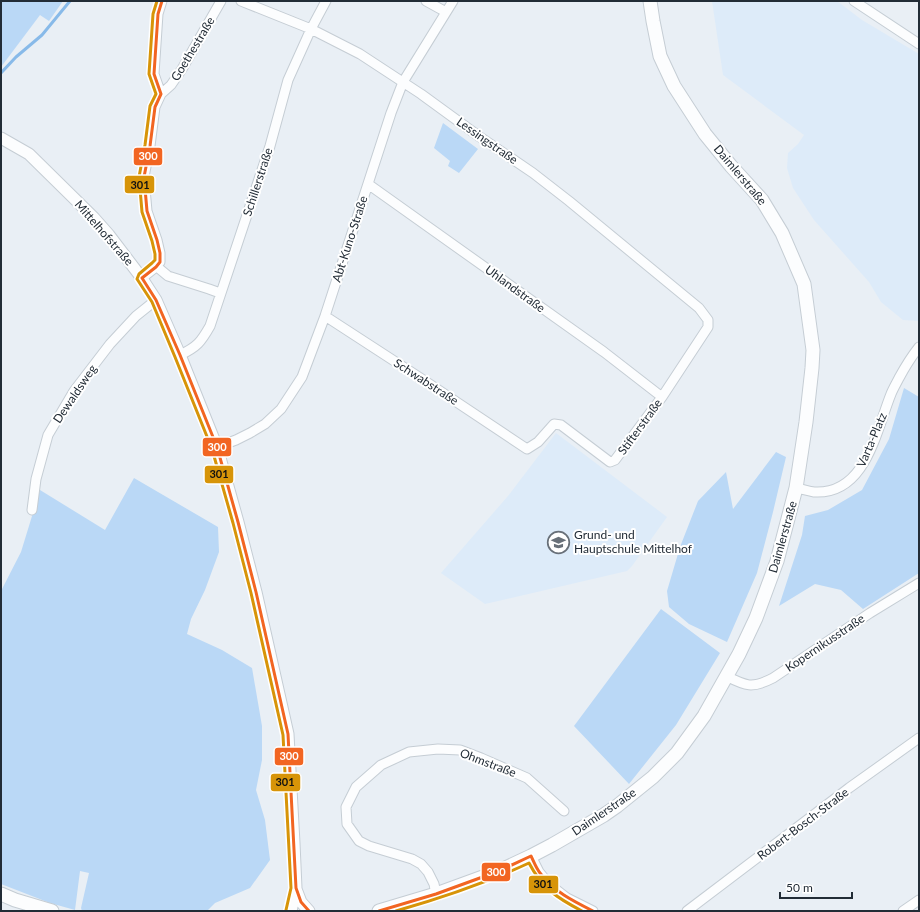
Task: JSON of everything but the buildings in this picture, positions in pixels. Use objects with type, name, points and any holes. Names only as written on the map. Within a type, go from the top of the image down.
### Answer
[{"type":"main road","name":"Daimlerstraße","points":[[378,911],[436,894],[499,871],[531,856],[604,815],[653,777],[677,753],[704,716],[756,618],[768,589],[777,561],[796,488],[806,422],[813,350],[804,284],[782,233],[762,200],[731,166],[705,134],[674,86],[660,56],[650,1]]},
{"type":"main road","points":[[1,894],[15,900],[52,911]]},
{"type":"street","points":[[142,278],[160,262],[160,253],[157,240],[147,211],[144,177],[155,106],[161,94],[154,74],[158,14],[162,1]]},
{"type":"street","name":"Goethestraße","points":[[161,94],[171,85],[182,69],[221,1]]},
{"type":"street","name":"Lessingstraße","points":[[241,1],[311,29],[360,54],[421,94],[480,138],[533,173],[569,201],[699,308],[708,320]]},
{"type":"street","name":"Schillerstraße","points":[[180,355],[196,346],[210,326],[270,146],[288,80],[311,29],[326,1]]},
{"type":"street","points":[[426,1],[446,12]]},
{"type":"street","name":"Abt-Kuno-Straße","points":[[217,447],[250,434],[265,424],[281,409],[302,377],[325,316],[391,113],[403,82],[453,1]]},
{"type":"street","points":[[854,1],[919,44]]},
{"type":"street","name":"Mittelhofstraße","points":[[1,138],[29,154],[94,218],[142,278],[156,300],[217,447],[256,592],[288,734],[296,888],[291,911]]},
{"type":"street","name":"Uhlandstraße","points":[[368,184],[604,352],[662,397]]},
{"type":"street","points":[[156,266],[168,276],[220,293]]},
{"type":"street","name":"Dewaldsweg","points":[[32,510],[36,479],[48,435],[74,391],[110,344],[136,316],[156,300]]},
{"type":"street","name":"Schwabstraße","points":[[325,316],[418,376],[527,450]]},
{"type":"street","name":"Stifterstraße","points":[[527,450],[538,442],[554,424],[561,425],[610,462],[615,460],[662,397],[708,327],[708,320]]},
{"type":"street","name":"Varta-Platz","points":[[796,488],[814,492],[833,490],[857,474],[871,449],[891,392],[911,357],[919,347]]},
{"type":"street","name":"Kopernikusstraße","points":[[726,676],[742,684],[761,684],[773,678],[870,613],[919,583]]},
{"type":"street","name":"Robert-Bosch-Straße","points":[[687,911],[849,788],[919,738]]},
{"type":"street","name":"Ohmstraße","points":[[436,894],[434,884],[428,872],[421,864],[412,859],[369,846],[359,841],[347,824],[346,807],[356,787],[381,765],[409,752],[438,748],[460,750],[527,778],[564,811]]},
{"type":"street","points":[[531,856],[538,872],[549,884],[567,898],[593,911]]},
{"type":"street","name":"Mittelhofstraße","points":[[296,888],[301,902],[308,911]]},
{"type":"street","points":[[903,911],[919,900]]},
{"type":"shaded area","points":[[1,1],[63,1],[49,21],[40,15],[1,67]]},
{"type":"shaded area","points":[[712,1],[837,1],[862,20],[919,54],[919,321],[903,320],[881,302],[869,282],[814,220],[793,188],[787,168],[788,153],[798,144],[804,135],[723,75]]},
{"type":"shaded area","points":[[443,123],[478,149],[459,173],[448,166],[450,161],[434,148]]},
{"type":"shaded area","points":[[904,388],[919,397],[919,573],[863,609],[841,590],[815,584],[779,606],[802,535],[805,516],[828,510],[862,490],[889,439]]},
{"type":"shaded area","name":"Grund- und Hauptschule Mittelhof","points":[[556,433],[667,517],[627,571],[485,604],[441,573],[508,496]]},
{"type":"shaded area","points":[[776,452],[786,457],[773,512],[757,573],[727,642],[689,624],[669,607],[667,591],[680,547],[698,501],[726,472],[733,509]]},
{"type":"shaded area","points":[[134,478],[218,527],[219,552],[205,590],[191,619],[187,634],[222,650],[252,668],[262,726],[262,760],[256,790],[265,820],[270,860],[250,888],[215,903],[207,911],[82,911],[81,908],[89,873],[80,871],[75,910],[50,903],[1,884],[1,591],[21,552],[40,490],[105,530]]},
{"type":"shaded area","points":[[661,609],[720,653],[676,725],[629,784],[574,726]]},
{"type":"waterway","points":[[1,73],[16,57],[42,35],[70,1]]},
{"type":"transit line","name":"301","points":[[157,1],[153,14],[149,74],[156,94],[150,106],[139,177],[142,212],[152,241],[155,260],[139,274],[137,279],[152,302],[212,449],[251,593],[283,735],[291,888],[286,910]]},
{"type":"transit line","name":"300","points":[[162,1],[158,14],[154,74],[161,94],[155,107],[144,177],[147,211],[157,240],[160,253],[160,262],[142,278],[156,300],[217,447],[238,522],[256,592],[288,734],[296,888],[301,902],[309,911]]},
{"type":"transit line","name":"300","points":[[379,911],[436,894],[499,871],[531,856],[536,867],[551,885],[571,899],[593,911]]},
{"type":"transit line","name":"301","points":[[396,911],[464,890],[529,863],[539,879],[551,892],[565,902],[582,911]]},
{"type":"place","name":"Grund- und Hauptschule Mittelhof","points":[[559,542]]}]
